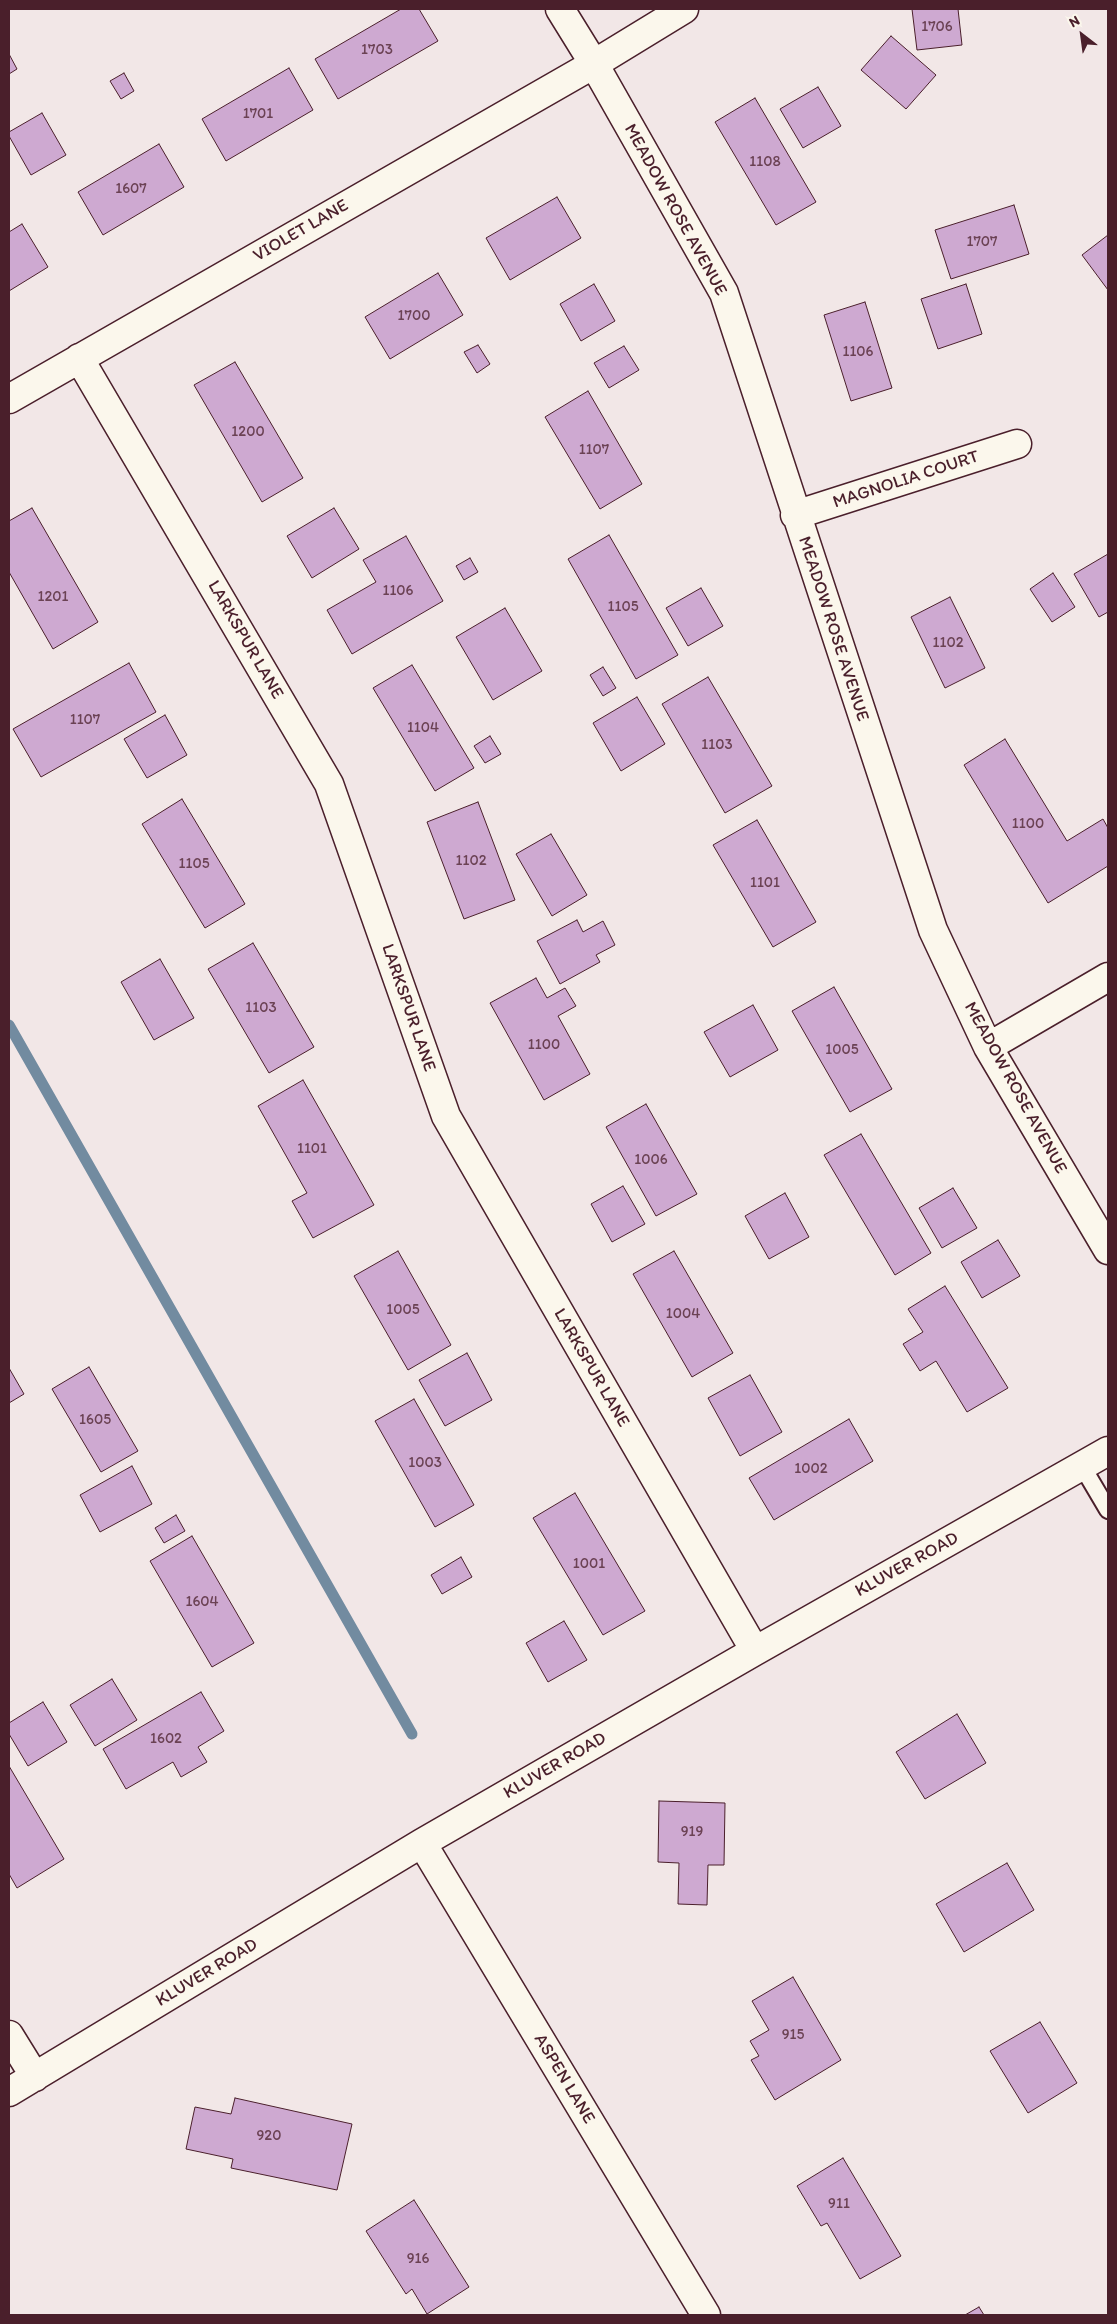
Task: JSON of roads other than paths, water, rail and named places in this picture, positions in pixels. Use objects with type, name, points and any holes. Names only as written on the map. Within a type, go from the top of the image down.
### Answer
[{"type":"street","name":"MEADOW ROSE AVENUE","points":[[560,9],[594,64],[724,292],[795,515],[933,930],[988,1047],[1108,1250]]},
{"type":"street","name":"VIOLET LANE","points":[[9,400],[79,358],[594,64],[684,9]]},
{"type":"street","name":"LARKSPUR LANE","points":[[79,358],[329,784],[446,1116],[755,1651]]},
{"type":"street","name":"MAGNOLIA COURT","points":[[795,515],[1017,444]]},
{"type":"street","points":[[988,1047],[1108,977]]},
{"type":"street","name":"KLUVER ROAD","points":[[9,2092],[422,1843],[1108,1451]]},
{"type":"street","name":"ASPEN LANE","points":[[422,1843],[706,2315]]},
{"type":"street","points":[[9,2035],[35,2077]]},
{"type":"lane","points":[[1082,1466],[1108,1510]]},
{"type":"waterway","points":[[9,1025],[412,1734]]}]
